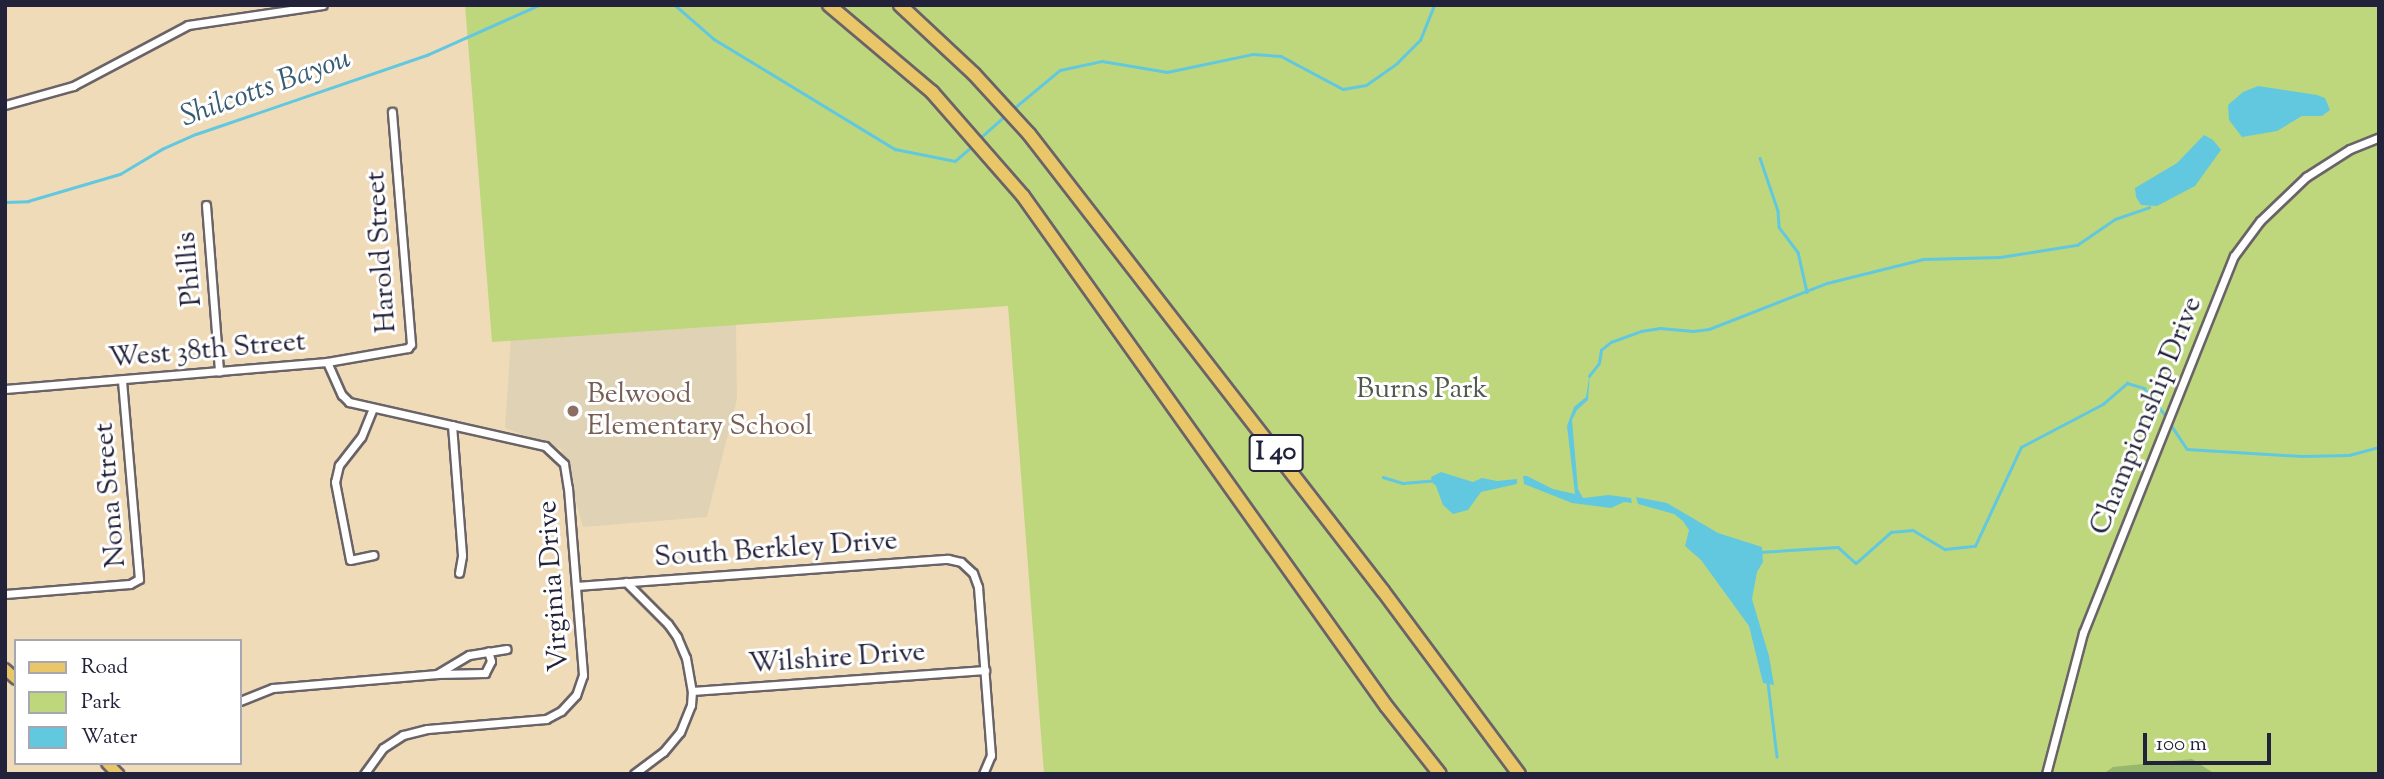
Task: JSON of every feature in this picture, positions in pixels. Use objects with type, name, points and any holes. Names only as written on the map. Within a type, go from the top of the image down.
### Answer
[{"type":"highway","name":"I 40","points":[[829,5],[899,62],[955,116],[996,162],[1058,243],[1387,707],[1438,774]]},
{"type":"highway","name":"I 40","points":[[900,5],[988,88],[1029,134],[1383,591],[1518,774]]},
{"type":"street","points":[[5,105],[73,86],[188,25],[323,5]]},
{"type":"street","name":"Harold Street","points":[[327,362],[405,349],[411,344],[392,112]]},
{"type":"street","name":"Championship Drive","points":[[2046,774],[2083,633],[2226,274],[2256,225],[2305,177],[2350,149],[2379,137]]},
{"type":"street","name":"Phillis","points":[[206,205],[219,371]]},
{"type":"street","name":"West 38th Street","points":[[5,389],[327,362],[346,400],[510,437]]},
{"type":"street","name":"Nona Street","points":[[5,594],[130,584],[138,581],[141,574],[122,380]]},
{"type":"street","points":[[373,408],[361,437],[339,465],[335,482],[350,560],[373,555]]},
{"type":"street","points":[[452,425],[462,556],[459,573]]},
{"type":"street","name":"Virginia Drive","points":[[364,774],[376,755],[403,735],[427,729],[538,721],[562,712],[576,695],[583,675],[564,464],[545,446],[510,437]]},
{"type":"street","name":"South Berkley Drive","points":[[576,586],[948,559],[961,562],[973,573],[978,587],[985,670]]},
{"type":"street","points":[[626,582],[668,624],[677,637],[686,658],[692,691],[691,705],[680,732],[663,752],[634,774]]},
{"type":"street","points":[[437,674],[458,660],[488,651],[507,649]]},
{"type":"street","points":[[242,700],[273,688],[437,674],[485,673],[491,661],[488,651]]},
{"type":"street","points":[[984,772],[991,755],[985,670]]},
{"type":"street","name":"Wilshire Drive","points":[[692,691],[985,670]]},
{"type":"shaded area","points":[[736,317],[737,399],[707,517],[583,527],[561,449],[505,428],[512,321]]},
{"type":"green space","name":"Burns Park","points":[[465,5],[2379,5],[2379,774],[1044,774],[1008,306],[492,342]]},
{"type":"green space","points":[[2192,759],[2215,774],[2103,774],[2113,767]]},
{"type":"water","points":[[2258,86],[2317,95],[2325,98],[2330,110],[2322,116],[2302,116],[2277,131],[2242,137],[2229,120],[2228,105],[2243,92]]},
{"type":"water","points":[[2204,135],[2213,140],[2221,150],[2195,186],[2157,206],[2141,205],[2135,188],[2177,163]]},
{"type":"water","points":[[1590,372],[1588,400],[1577,410],[1572,420],[1578,489],[1583,498],[1609,495],[1631,498],[1632,503],[1624,502],[1611,508],[1572,503],[1524,484],[1523,476],[1527,476],[1553,489],[1575,494],[1567,426],[1574,407],[1586,397]]},
{"type":"water","points":[[1441,472],[1473,482],[1482,478],[1497,481],[1517,479],[1517,484],[1481,492],[1468,510],[1453,514],[1443,505],[1432,482],[1431,477]]},
{"type":"water","points":[[1636,497],[1667,503],[1718,533],[1762,547],[1763,562],[1757,572],[1752,599],[1769,656],[1774,685],[1763,683],[1749,626],[1701,560],[1685,546],[1689,530],[1683,521],[1674,514],[1638,504]]},
{"type":"waterway","name":"Shilcotts Bayou","points":[[5,202],[28,201],[120,174],[162,149],[196,134],[427,55],[539,5]]},
{"type":"waterway","points":[[675,5],[714,39],[895,149],[955,161],[972,146]]},
{"type":"waterway","points":[[1013,109],[1060,70],[1102,61],[1167,72],[1253,54],[1281,56],[1343,89],[1366,85],[1397,63],[1420,40],[1434,5]]},
{"type":"waterway","points":[[979,139],[1006,115]]},
{"type":"waterway","points":[[1760,158],[1778,211],[1779,227],[1798,252],[1807,292]]},
{"type":"waterway","points":[[1589,376],[1599,363],[1601,350],[1611,342],[1641,331],[1660,328],[1693,331],[1709,329],[1827,283],[1923,259],[2000,257],[2077,245],[2115,219],[2149,207]]},
{"type":"waterway","points":[[1760,552],[1838,547],[1856,563],[1891,532],[1913,530],[1945,549],[1975,546],[2021,447],[2103,404],[2127,383],[2144,388],[2166,416]]},
{"type":"waterway","points":[[2169,422],[2187,449],[2302,456],[2349,455],[2379,447]]},
{"type":"waterway","points":[[1383,477],[1403,483],[1435,480]]},
{"type":"waterway","points":[[1768,683],[1777,756]]},
{"type":"place","name":"Belwood Elementary School","points":[[573,411]]}]
